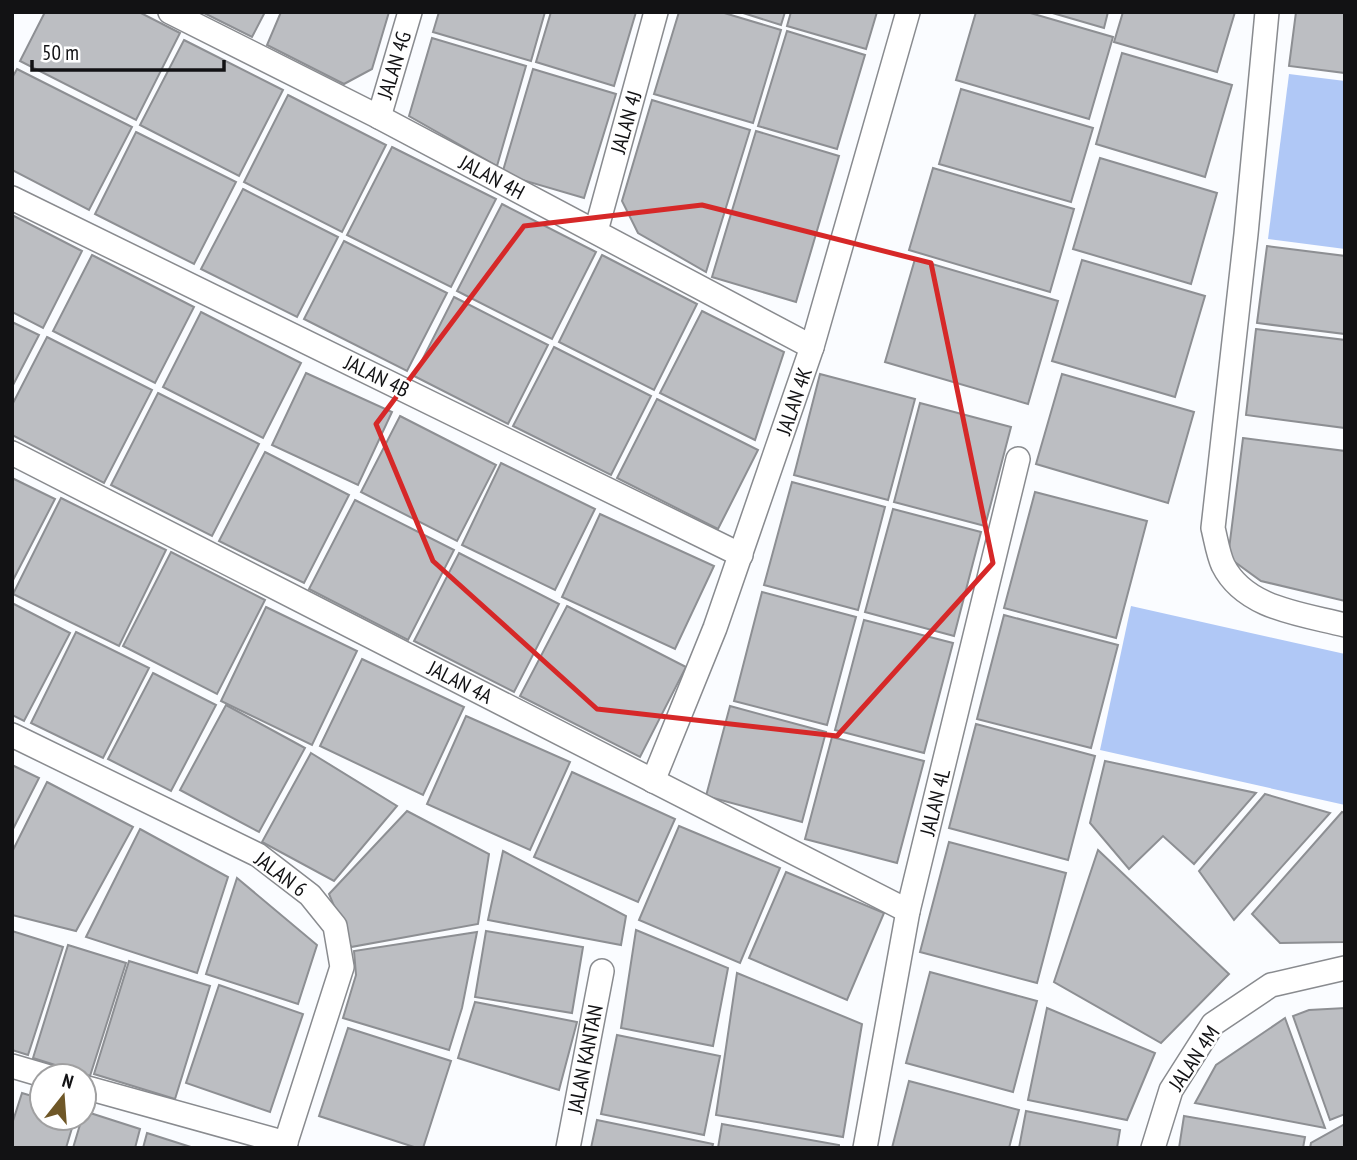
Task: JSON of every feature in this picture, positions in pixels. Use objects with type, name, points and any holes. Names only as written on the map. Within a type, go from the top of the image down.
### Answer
[{"type":"street","name":"JALAN 4H","points":[[170,12],[379,117],[812,347]]},
{"type":"street","name":"JALAN 4G","points":[[379,117],[410,12]]},
{"type":"street","name":"JALAN 4J","points":[[596,231],[656,12]]},
{"type":"street","name":"JALAN 4K","points":[[653,781],[715,628],[812,347],[908,12]]},
{"type":"street","points":[[1267,12],[1246,234],[1213,528],[1223,564],[1240,589],[1269,606],[1345,625]]},
{"type":"street","name":"JALAN 4B","points":[[12,198],[741,555]]},
{"type":"street","name":"JALAN 4A","points":[[12,453],[908,911]]},
{"type":"street","name":"JALAN 4L","points":[[865,1148],[908,911],[1018,459]]},
{"type":"street","name":"JALAN 6","points":[[12,735],[258,855],[310,895],[335,926],[342,967],[285,1146]]},
{"type":"street","name":"JALAN 4M","points":[[1153,1148],[1171,1090],[1213,1024],[1271,985],[1345,968]]},
{"type":"street","name":"JALAN KANTAN","points":[[568,1148],[602,971]]},
{"type":"street","points":[[98,1091],[285,1146]]},
{"type":"highlighted area","points":[[702,205],[931,263],[993,563],[837,736],[597,709],[433,561],[376,424],[524,226]]},
{"type":"shaded area","points":[[1289,74],[1345,81],[1345,249],[1268,239]]},
{"type":"shaded area","points":[[1131,606],[1345,654],[1345,805],[1100,750]]},
{"type":"building","points":[[45,12],[139,12],[180,33],[136,120],[20,61]]},
{"type":"building","points":[[202,12],[265,12],[252,37]]},
{"type":"building","points":[[281,12],[389,12],[372,69],[344,84],[267,45]]},
{"type":"building","points":[[439,12],[545,12],[531,61],[433,32]]},
{"type":"building","points":[[551,12],[636,12],[614,86],[536,62]]},
{"type":"building","points":[[679,12],[721,12],[781,30],[753,123],[654,94]]},
{"type":"building","points":[[740,12],[785,12],[781,25]]},
{"type":"building","points":[[791,12],[877,12],[866,49],[787,26]]},
{"type":"building","points":[[976,12],[1027,12],[1113,37],[1089,119],[956,80]]},
{"type":"building","points":[[1049,12],[1108,12],[1104,28]]},
{"type":"building","points":[[1123,12],[1235,12],[1217,72],[1114,42]]},
{"type":"building","points":[[1296,12],[1345,12],[1345,73],[1289,66]]},
{"type":"building","points":[[787,31],[865,55],[837,149],[758,126]]},
{"type":"building","points":[[432,38],[526,66],[497,166],[409,116]]},
{"type":"building","points":[[184,40],[283,90],[239,176],[140,125]]},
{"type":"building","points":[[1122,53],[1232,85],[1205,177],[1096,144]]},
{"type":"building","points":[[17,69],[132,127],[89,210],[12,170],[12,78]]},
{"type":"building","points":[[533,69],[616,94],[584,198],[502,174]]},
{"type":"building","points":[[961,89],[1093,128],[1071,202],[939,164]]},
{"type":"building","points":[[288,95],[386,145],[342,232],[244,182]]},
{"type":"building","points":[[652,100],[750,130],[706,272],[638,233],[622,201]]},
{"type":"building","points":[[756,131],[839,156],[796,302],[712,277]]},
{"type":"building","points":[[136,132],[236,182],[194,264],[95,214]]},
{"type":"building","points":[[392,147],[496,199],[451,287],[347,235]]},
{"type":"building","points":[[1100,158],[1217,193],[1191,284],[1073,249]]},
{"type":"building","points":[[933,168],[1074,209],[1050,292],[909,250]]},
{"type":"building","points":[[243,189],[338,237],[297,317],[201,269]]},
{"type":"building","points":[[502,204],[596,252],[552,339],[457,291]]},
{"type":"building","points":[[12,215],[82,251],[43,328],[12,312]]},
{"type":"building","points":[[344,241],[447,293],[407,371],[304,319]]},
{"type":"building","points":[[1267,246],[1345,256],[1345,334],[1257,323]]},
{"type":"building","points":[[92,255],[194,307],[155,383],[53,331]]},
{"type":"building","points":[[602,255],[697,304],[654,390],[559,342]]},
{"type":"building","points":[[915,259],[1058,301],[1028,404],[885,362]]},
{"type":"building","points":[[1082,260],[1205,296],[1175,397],[1052,361]]},
{"type":"building","points":[[454,297],[548,345],[508,424],[414,376]]},
{"type":"building","points":[[702,311],[784,352],[755,440],[660,393]]},
{"type":"building","points":[[201,312],[301,363],[263,438],[163,387]]},
{"type":"building","points":[[12,322],[39,335],[12,387]]},
{"type":"building","points":[[1256,329],[1345,340],[1345,428],[1246,415]]},
{"type":"building","points":[[47,337],[152,390],[104,483],[12,435],[12,405]]},
{"type":"building","points":[[554,347],[651,396],[611,475],[513,426]]},
{"type":"building","points":[[306,373],[392,412],[358,485],[272,445]]},
{"type":"building","points":[[820,374],[915,399],[888,500],[794,475]]},
{"type":"building","points":[[1062,374],[1194,412],[1168,503],[1036,464]]},
{"type":"building","points":[[158,393],[259,444],[212,536],[111,485]]},
{"type":"building","points":[[657,399],[758,450],[718,529],[617,478]]},
{"type":"building","points":[[920,403],[1011,427],[985,526],[894,502]]},
{"type":"building","points":[[400,416],[496,465],[457,541],[361,492]]},
{"type":"building","points":[[1243,438],[1345,451],[1345,601],[1261,581],[1228,557]]},
{"type":"building","points":[[265,452],[349,495],[304,583],[219,541]]},
{"type":"building","points":[[501,463],[595,509],[555,590],[462,545]]},
{"type":"building","points":[[12,478],[55,499],[12,582]]},
{"type":"building","points":[[792,482],[885,507],[858,610],[764,585]]},
{"type":"building","points":[[1035,492],[1147,521],[1116,638],[1004,608]]},
{"type":"building","points":[[61,498],[166,550],[119,646],[13,594]]},
{"type":"building","points":[[355,500],[454,550],[408,640],[309,589]]},
{"type":"building","points":[[893,509],[981,532],[954,636],[865,612]]},
{"type":"building","points":[[600,514],[714,566],[675,649],[562,597]]},
{"type":"building","points":[[171,552],[265,600],[217,694],[123,646]]},
{"type":"building","points":[[459,553],[559,604],[514,692],[414,641]]},
{"type":"building","points":[[762,592],[856,617],[827,725],[734,701]]},
{"type":"building","points":[[12,603],[70,633],[24,721],[12,715]]},
{"type":"building","points":[[567,606],[686,667],[640,757],[520,696]]},
{"type":"building","points":[[266,607],[357,651],[312,745],[221,701]]},
{"type":"building","points":[[1004,615],[1118,645],[1091,748],[977,719]]},
{"type":"building","points":[[864,620],[953,643],[924,753],[835,730]]},
{"type":"building","points":[[76,632],[149,668],[103,758],[31,723]]},
{"type":"building","points":[[362,659],[464,707],[423,795],[320,746]]},
{"type":"building","points":[[153,673],[216,705],[171,791],[108,759]]},
{"type":"building","points":[[226,705],[305,748],[259,832],[180,790]]},
{"type":"building","points":[[730,706],[826,732],[802,822],[706,796]]},
{"type":"building","points":[[466,716],[570,762],[530,850],[427,804]]},
{"type":"building","points":[[976,724],[1095,756],[1068,860],[949,828]]},
{"type":"building","points":[[832,737],[924,761],[897,863],[805,839]]},
{"type":"building","points":[[311,753],[397,806],[334,881],[262,842]]},
{"type":"building","points":[[1105,761],[1256,793],[1194,864],[1163,836],[1129,869],[1090,823]]},
{"type":"building","points":[[12,765],[39,778],[12,831]]},
{"type":"building","points":[[572,772],[675,819],[638,902],[534,857]]},
{"type":"building","points":[[47,782],[133,827],[76,931],[12,915],[12,852]]},
{"type":"building","points":[[1265,794],[1330,813],[1234,920],[1199,871]]},
{"type":"building","points":[[407,811],[489,854],[478,924],[351,947],[329,894]]},
{"type":"building","points":[[1342,812],[1345,813],[1345,942],[1280,943],[1252,914]]},
{"type":"building","points":[[679,826],[780,868],[740,963],[639,920]]},
{"type":"building","points":[[140,829],[228,877],[197,973],[86,937]]},
{"type":"building","points":[[949,842],[1066,873],[1037,983],[920,952]]},
{"type":"building","points":[[1098,850],[1229,974],[1161,1043],[1054,982]]},
{"type":"building","points":[[503,851],[626,916],[621,945],[488,920]]},
{"type":"building","points":[[786,872],[884,913],[847,1000],[749,958]]},
{"type":"building","points":[[237,878],[317,945],[298,1004],[206,974]]},
{"type":"building","points":[[636,930],[728,968],[713,1046],[621,1028]]},
{"type":"building","points":[[12,931],[63,947],[28,1055],[12,1050]]},
{"type":"building","points":[[486,931],[583,947],[572,1013],[475,997]]},
{"type":"building","points":[[477,932],[462,1008],[449,1050],[343,1018],[356,975],[354,951]]},
{"type":"building","points":[[68,945],[126,963],[94,1062],[46,1062],[33,1058]]},
{"type":"building","points":[[129,961],[210,986],[175,1099],[98,1075],[98,1062]]},
{"type":"building","points":[[930,972],[1037,1001],[1013,1092],[906,1063]]},
{"type":"building","points":[[737,973],[862,1024],[843,1137],[716,1115]]},
{"type":"building","points":[[219,985],[303,1014],[270,1112],[186,1083]]},
{"type":"building","points":[[475,1002],[577,1022],[559,1090],[458,1058]]},
{"type":"building","points":[[1047,1008],[1155,1053],[1127,1120],[1028,1100]]},
{"type":"building","points":[[1345,1008],[1345,1114],[1330,1120],[1293,1016],[1309,1010]]},
{"type":"building","points":[[1285,1018],[1325,1128],[1195,1103],[1216,1065]]},
{"type":"building","points":[[348,1028],[451,1061],[423,1148],[319,1116]]},
{"type":"building","points":[[617,1035],[720,1056],[704,1135],[601,1114]]},
{"type":"building","points":[[909,1081],[1019,1110],[1009,1148],[892,1148]]},
{"type":"building","points":[[22,1093],[28,1095],[28,1132],[71,1132],[66,1148],[12,1148],[12,1124]]},
{"type":"building","points":[[1026,1111],[1120,1130],[1117,1148],[1019,1148]]},
{"type":"building","points":[[98,1116],[140,1129],[135,1148],[73,1148],[78,1132],[98,1132]]},
{"type":"building","points":[[1184,1116],[1305,1137],[1303,1148],[1179,1148]]},
{"type":"building","points":[[597,1120],[713,1144],[712,1148],[591,1148]]},
{"type":"building","points":[[722,1124],[839,1145],[839,1148],[718,1148]]},
{"type":"building","points":[[1345,1124],[1345,1148],[1310,1148],[1311,1143]]},
{"type":"building","points":[[147,1133],[194,1148],[143,1148]]}]
